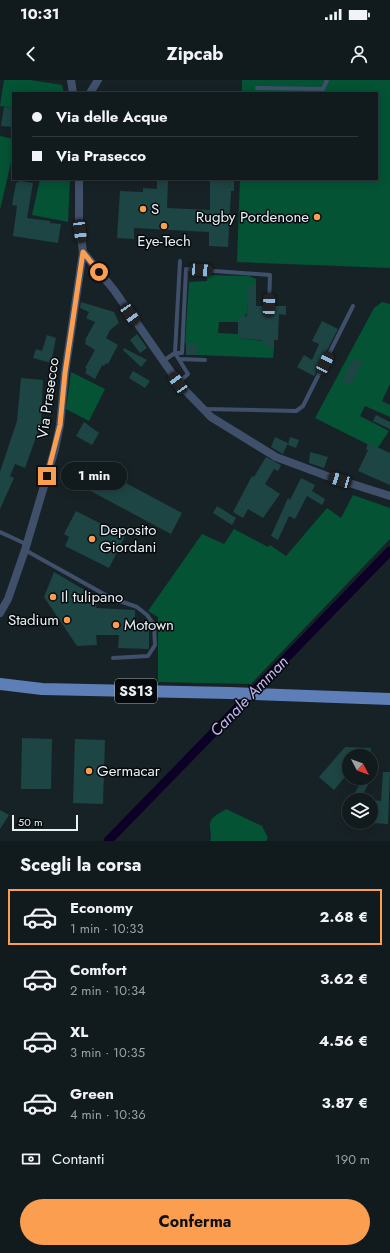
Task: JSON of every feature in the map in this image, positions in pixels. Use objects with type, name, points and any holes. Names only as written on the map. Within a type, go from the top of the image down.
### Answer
[{"type":"main road","name":"SS13","points":[[0,684],[42,689],[230,693],[390,699]]},
{"type":"main road","name":"SS13","points":[[0,694],[42,689]]},
{"type":"street","points":[[71,80],[73,92]]},
{"type":"street","points":[[91,92],[98,80]]},
{"type":"street","name":"Via Prasecco","points":[[0,612],[8,599],[26,547],[55,449],[60,425],[65,373],[83,252],[79,220],[79,180]]},
{"type":"street","points":[[83,252],[114,290],[179,384],[202,409],[220,423],[276,457],[327,476],[390,496]]},
{"type":"lane","points":[[257,88],[323,89],[326,80]]},
{"type":"lane","points":[[179,384],[188,374],[175,353],[180,261]]},
{"type":"lane","points":[[163,362],[175,353],[182,353],[186,269],[270,275],[269,305]]},
{"type":"lane","points":[[202,409],[296,411],[303,406],[353,306]]},
{"type":"lane","points":[[179,359],[205,360]]},
{"type":"lane","points":[[0,532],[111,598],[137,608],[146,615],[154,624],[155,645],[148,656],[113,658]]},
{"type":"green space","points":[[4,80],[30,80],[62,85],[64,92],[12,92],[12,108],[0,106]]},
{"type":"green space","name":"Rugby Pordenone","points":[[242,80],[390,80],[390,268],[237,262],[240,180],[378,180],[378,92],[242,92]]},
{"type":"green space","points":[[0,136],[12,139],[12,158],[0,210]]},
{"type":"green space","points":[[40,180],[70,180],[68,222],[32,215]]},
{"type":"green space","points":[[207,275],[249,276],[256,279],[256,285],[249,285],[247,313],[244,317],[238,317],[238,322],[219,322],[218,333],[238,334],[238,338],[261,341],[261,338],[266,338],[266,347],[274,347],[273,358],[197,355],[197,343],[185,343],[189,282],[207,281]]},
{"type":"green space","points":[[382,302],[390,304],[390,384],[382,401],[390,405],[390,417],[365,406],[360,416],[389,431],[377,449],[315,418],[374,308]]},
{"type":"green space","points":[[71,372],[105,389],[89,421],[66,409]]},
{"type":"green space","points":[[353,495],[390,508],[390,539],[251,684],[158,682],[158,617],[148,611],[202,534],[224,544],[234,529],[268,547],[270,545],[286,556],[327,508],[341,518]]},
{"type":"green space","points":[[226,809],[262,826],[268,838],[266,841],[210,841],[210,827],[212,819]]},
{"type":"building","points":[[4,107],[12,108],[12,127],[1,126]]},
{"type":"building","name":"S","points":[[157,180],[168,180],[167,208],[210,210],[210,180],[234,180],[234,191],[231,191],[228,247],[209,246],[209,232],[134,228],[134,239],[117,238],[120,191],[143,192],[143,188],[157,189]]},
{"type":"building","points":[[20,181],[33,183],[27,218],[61,224],[58,243],[13,236],[17,206],[12,205],[16,183]]},
{"type":"building","points":[[248,285],[256,285],[256,306],[266,306],[269,308],[272,306],[286,306],[286,315],[279,314],[278,340],[274,340],[274,347],[266,347],[266,341],[238,338],[238,317],[247,316]]},
{"type":"building","points":[[81,302],[114,312],[119,323],[110,330],[106,338],[118,345],[108,364],[106,363],[104,366],[102,365],[95,379],[85,373],[87,369],[85,368],[95,350],[85,344],[85,340],[95,322],[86,318],[89,312],[80,308]]},
{"type":"building","points":[[322,321],[338,329],[314,376],[297,367],[304,355],[312,360],[319,344],[312,341]]},
{"type":"building","points":[[137,334],[147,348],[140,353],[130,340]]},
{"type":"building","points":[[47,335],[56,338],[51,363],[33,358],[36,349],[42,351]]},
{"type":"building","points":[[186,343],[197,343],[197,355],[186,355]]},
{"type":"building","points":[[124,348],[147,360],[141,367],[123,350]]},
{"type":"building","points":[[357,358],[363,361],[351,385],[342,381],[352,360],[355,361]]},
{"type":"building","points":[[133,371],[150,381],[145,388],[129,378]]},
{"type":"building","points":[[21,378],[43,380],[41,423],[25,468],[15,464],[10,476],[14,478],[0,509],[0,472],[17,421]]},
{"type":"building","points":[[376,415],[390,422],[390,429],[373,421]]},
{"type":"building","points":[[84,422],[99,433],[92,445],[76,436]]},
{"type":"building","points":[[275,437],[288,443],[283,454],[271,447]]},
{"type":"building","points":[[290,437],[299,440],[296,448],[288,445]]},
{"type":"building","points":[[368,443],[390,453],[390,485],[358,471],[368,450],[366,449]]},
{"type":"building","points":[[310,452],[328,457],[324,468],[309,463]]},
{"type":"building","points":[[266,457],[281,465],[278,471],[274,469],[265,484],[280,494],[263,518],[248,509],[243,518],[233,512],[252,476],[254,477]]},
{"type":"building","points":[[94,466],[182,513],[171,534],[83,487]]},
{"type":"building","points":[[301,478],[315,485],[312,491],[325,499],[322,505],[307,496],[295,519],[289,516],[278,540],[271,536],[288,498],[290,500]]},
{"type":"building","points":[[217,506],[236,518],[232,525],[213,513]]},
{"type":"building","name":"Deposito Giordani","points":[[76,511],[125,536],[109,568],[65,546],[69,537],[64,534]]},
{"type":"building","points":[[54,572],[93,595],[97,599],[96,608],[135,610],[135,626],[149,627],[149,649],[118,648],[119,635],[96,635],[97,645],[77,646],[44,597]]},
{"type":"building","points":[[22,738],[52,739],[51,789],[21,789]]},
{"type":"building","name":"Germacar","points":[[75,739],[105,740],[103,804],[73,803]]},
{"type":"building","points":[[345,747],[371,748],[371,749],[343,749]]},
{"type":"building","points":[[342,750],[342,780],[334,790],[319,777]]},
{"type":"building","points":[[383,772],[390,772],[388,824],[378,823],[378,801],[381,801]]},
{"type":"building","points":[[359,785],[368,785],[364,793],[355,793]]},
{"type":"building","points":[[0,810],[9,815],[0,829]]},
{"type":"waterway","name":"Canale Amman","points":[[108,841],[390,551]]},
{"type":"place","name":"S","points":[[143,209]]},
{"type":"place","name":"Rugby Pordenone","points":[[317,217]]},
{"type":"place","name":"Eye-Tech","points":[[164,226]]},
{"type":"place","name":"Deposito Giordani","points":[[92,539]]},
{"type":"place","name":"Il tulipano","points":[[53,597]]},
{"type":"place","name":"Stadium","points":[[67,620]]},
{"type":"place","name":"Motown","points":[[116,625]]},
{"type":"place","name":"Germacar","points":[[89,771]]},
{"type":"route","points":[[47,476],[60,425],[65,373],[83,252],[99,272]]}]
